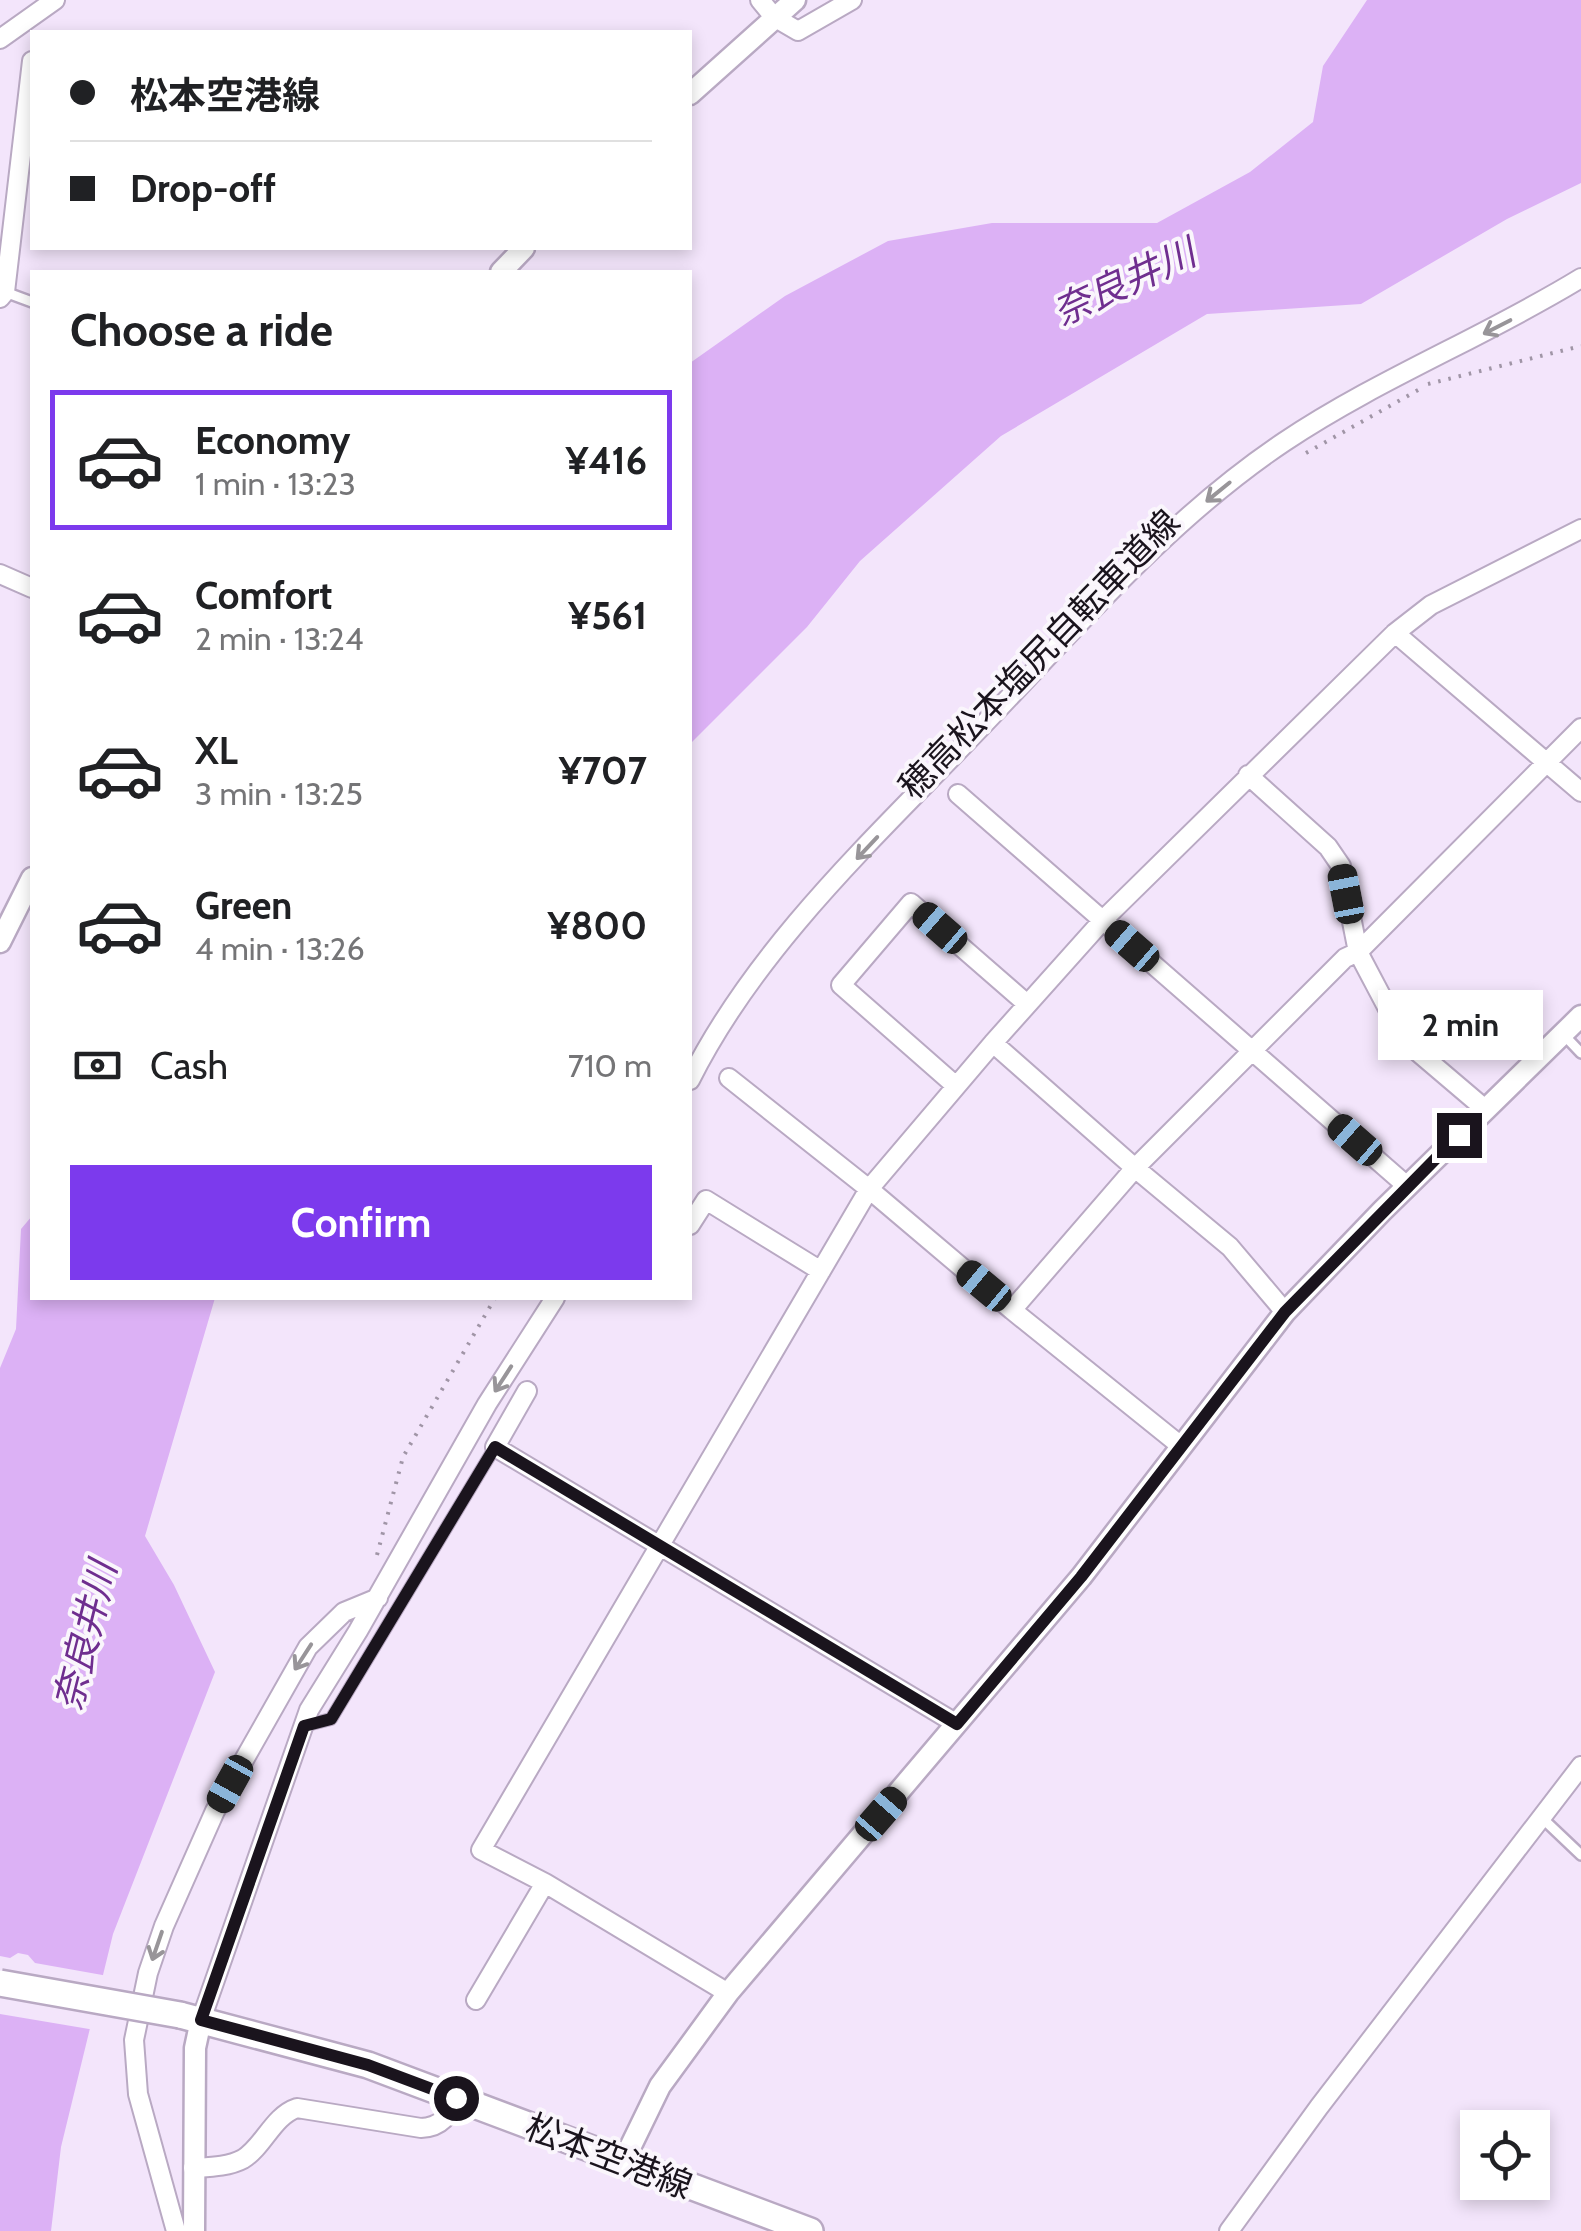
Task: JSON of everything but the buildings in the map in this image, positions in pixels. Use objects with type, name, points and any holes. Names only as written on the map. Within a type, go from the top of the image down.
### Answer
[{"type":"main road","name":"松本空港線","points":[[0,1983],[190,2018],[368,2065],[772,2224],[810,2231]]},
{"type":"street","points":[[0,39],[55,0]]},
{"type":"street","points":[[760,0],[774,17],[798,31],[852,0]]},
{"type":"street","points":[[692,92],[796,0]]},
{"type":"street","points":[[36,30],[38,11]]},
{"type":"street","points":[[2,295],[30,77]]},
{"type":"street","points":[[504,270],[522,250]]},
{"type":"street","points":[[692,1076],[756,977],[810,909],[1184,519],[1241,473],[1329,414],[1522,314],[1581,278]]},
{"type":"street","points":[[728,1993],[481,1850],[658,1544],[869,1190],[993,1042],[1103,920],[1395,633],[1431,605],[1581,529]]},
{"type":"street","points":[[0,574],[30,587]]},
{"type":"street","points":[[1395,633],[1581,792]]},
{"type":"street","points":[[1012,1310],[1134,1168],[1345,958],[1358,952],[1581,728]]},
{"type":"street","points":[[1248,775],[1328,848],[1340,866],[1358,952],[1405,1040],[1486,1109]]},
{"type":"street","points":[[958,794],[1407,1186]]},
{"type":"street","points":[[0,942],[30,882]]},
{"type":"street","points":[[956,1086],[841,985],[911,903],[1027,1004]]},
{"type":"street","points":[[622,2162],[660,2086],[728,1993],[1081,1577],[1285,1312],[1581,1016]]},
{"type":"street","points":[[993,1042],[1134,1168],[1230,1246],[1285,1312]]},
{"type":"street","points":[[729,1078],[1181,1446]]},
{"type":"street","points":[[692,1221],[706,1200],[821,1271]]},
{"type":"street","points":[[194,2231],[195,2048],[190,2018],[309,1710],[378,1598],[487,1404],[555,1300]]},
{"type":"street","points":[[527,1391],[495,1447],[957,1724]]},
{"type":"street","points":[[176,2231],[138,2094],[134,2040],[148,1973],[214,1811],[308,1648],[344,1612],[378,1598]]},
{"type":"street","points":[[1229,2231],[1319,2107],[1581,1766]]},
{"type":"street","points":[[476,2000],[545,1884]]},
{"type":"street","points":[[194,2168],[217,2167],[244,2158],[287,2112],[297,2108],[433,2128],[444,2121],[456,2098]]},
{"type":"lane","points":[[2,295],[30,302]]},
{"type":"lane","points":[[1563,1034],[1581,1053]]},
{"type":"lane","points":[[304,1726],[331,1719],[495,1447]]},
{"type":"lane","points":[[1540,1816],[1581,1855]]},
{"type":"path","points":[[1294,460],[1430,382],[1581,346]]},
{"type":"path","points":[[376,1560],[403,1457],[494,1300]]},
{"type":"water","name":"奈良井川","points":[[1367,0],[1581,0],[1581,183],[1507,219],[1361,304],[1207,314],[1001,436],[860,561],[807,627],[692,742],[692,362],[785,296],[888,241],[992,223],[1157,223],[1250,172],[1313,122],[1323,66]]},
{"type":"water","name":"奈良井川","points":[[30,1218],[30,1300],[214,1300],[145,1536],[174,1585],[215,1672],[113,1934],[61,2147],[51,2231],[0,2231],[0,1368],[16,1329],[21,1229]]},
{"type":"pier","points":[[18,1953],[28,1955],[35,1963],[108,1976],[95,2030],[0,2014],[0,1956],[10,1958]]},
{"type":"route","points":[[456,2098],[368,2065],[201,2020],[304,1726],[331,1719],[495,1447],[957,1724],[1081,1577],[1285,1312],[1459,1135]]}]
